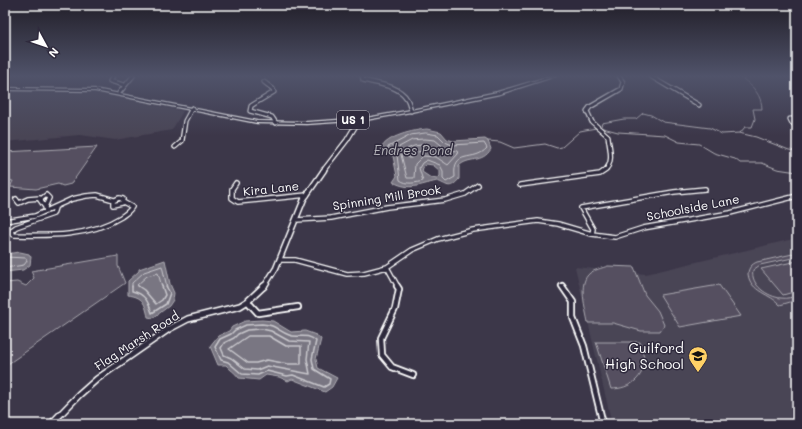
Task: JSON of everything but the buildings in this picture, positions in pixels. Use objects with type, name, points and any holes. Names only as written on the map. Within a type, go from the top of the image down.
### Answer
[{"type":"main road","name":"US 1","points":[[134,96],[257,122],[307,123],[359,120],[483,96]]},
{"type":"street","points":[[270,96],[255,102],[250,108],[250,111],[272,117],[276,123]]},
{"type":"street","points":[[405,96],[411,111]]},
{"type":"street","points":[[520,185],[600,174],[608,168],[611,160],[608,136],[592,122],[587,111],[590,107],[609,96]]},
{"type":"street","points":[[684,96],[699,105]]},
{"type":"street","points":[[175,147],[182,141],[185,121],[192,108]]},
{"type":"street","points":[[797,119],[790,119],[790,121],[797,126]]},
{"type":"street","name":"Flag Marsh Road","points":[[51,424],[96,380],[126,358],[180,323],[196,316],[235,309],[248,302],[267,284],[281,260],[307,195],[326,166],[354,132],[359,120]]},
{"type":"street","name":"Kira Lane","points":[[236,183],[232,189],[232,198],[238,202],[307,195]]},
{"type":"street","name":"Spinning Mill Brook","points":[[296,220],[307,220],[387,207],[416,204],[464,195],[478,186]]},
{"type":"street","name":"Schoolside Lane","points":[[592,234],[593,229],[581,208],[614,204],[688,190],[705,189]]},
{"type":"street","points":[[5,221],[28,218],[46,212],[54,208],[76,198],[96,195],[114,200],[121,198],[123,202],[132,207],[130,211],[92,231],[54,235],[14,235],[11,233],[18,226],[47,218],[53,214],[54,208]]},
{"type":"street","points":[[16,199],[19,203],[28,199],[48,196],[46,212]]},
{"type":"street","name":"Schoolside Lane","points":[[281,260],[295,260],[347,274],[364,273],[387,267],[412,250],[438,239],[474,230],[538,221],[558,224],[592,234],[615,237],[643,228],[730,212],[797,196]]},
{"type":"street","points":[[40,198],[46,207]]},
{"type":"street","points":[[114,200],[113,203],[115,205],[120,205],[123,202]]},
{"type":"street","points":[[387,267],[399,289],[395,309],[381,338],[382,355],[392,367],[413,375]]},
{"type":"street","points":[[562,286],[573,302],[573,318],[584,346],[603,424]]},
{"type":"street","points":[[248,302],[258,313],[298,307]]},
{"type":"shaded area","points":[[5,96],[116,96],[183,111],[172,130],[115,140],[80,135],[5,142]]},
{"type":"shaded area","points":[[97,147],[71,184],[63,186],[58,184],[36,189],[10,187],[13,181],[5,180],[5,152]]},
{"type":"shaded area","name":"Guilford High School","points":[[797,238],[797,424],[612,424],[575,267],[646,274]]},
{"type":"shaded area","points":[[797,253],[797,257],[760,265],[753,270],[754,281],[766,293],[783,298],[797,296],[797,300],[780,305],[753,285],[748,274],[749,270],[752,265],[757,262]]},
{"type":"shaded area","points":[[118,256],[118,266],[125,283],[5,366],[5,283],[17,282],[26,286],[34,278],[31,271]]},
{"type":"shaded area","points":[[797,261],[797,291],[783,295],[761,269]]},
{"type":"shaded area","points":[[608,266],[634,267],[645,295],[658,311],[664,325],[660,331],[641,331],[613,323],[588,323],[583,296],[586,277],[596,270]]},
{"type":"shaded area","points":[[719,285],[741,316],[680,327],[660,295]]},
{"type":"shaded area","points":[[596,342],[640,342],[644,365],[639,377],[624,387],[611,389]]},
{"type":"water","name":"Endres Pond","points":[[427,129],[441,132],[447,139],[453,141],[485,139],[488,141],[491,149],[484,157],[467,161],[459,166],[459,179],[453,185],[448,186],[437,181],[410,187],[399,185],[393,182],[397,176],[393,156],[382,153],[381,149],[384,144],[394,137],[408,132]],"holes":[[[426,164],[433,165],[440,171],[440,176],[437,179],[431,178],[422,172],[423,167]]]},
{"type":"water","points":[[20,252],[29,254],[31,257],[30,265],[23,270],[5,272],[5,254]]},
{"type":"water","points":[[165,260],[170,284],[174,293],[173,300],[169,306],[153,318],[148,317],[146,308],[140,299],[128,295],[128,281],[139,271],[139,269]]},
{"type":"water","points":[[245,321],[273,321],[291,332],[305,331],[316,335],[321,339],[316,359],[318,368],[337,378],[332,387],[325,392],[292,379],[288,381],[279,377],[266,375],[259,380],[239,378],[226,365],[218,365],[210,346],[218,336]]},
{"type":"waterway","points":[[740,133],[745,127],[752,127],[755,119],[753,109],[762,109],[759,96]]},
{"type":"waterway","points":[[601,126],[602,123],[624,119],[636,119],[643,113],[651,115],[663,122],[710,128],[722,134],[739,133],[756,137],[789,150],[797,151]]},
{"type":"waterway","points":[[599,127],[618,132],[665,135],[679,142],[699,144],[714,153],[735,159],[740,163],[762,163],[777,169],[797,172]]},
{"type":"waterway","points":[[488,141],[500,142],[514,148],[545,144],[557,148],[562,147],[580,131],[596,128]]},
{"type":"place","name":"Guilford High School","points":[[698,373]]}]
